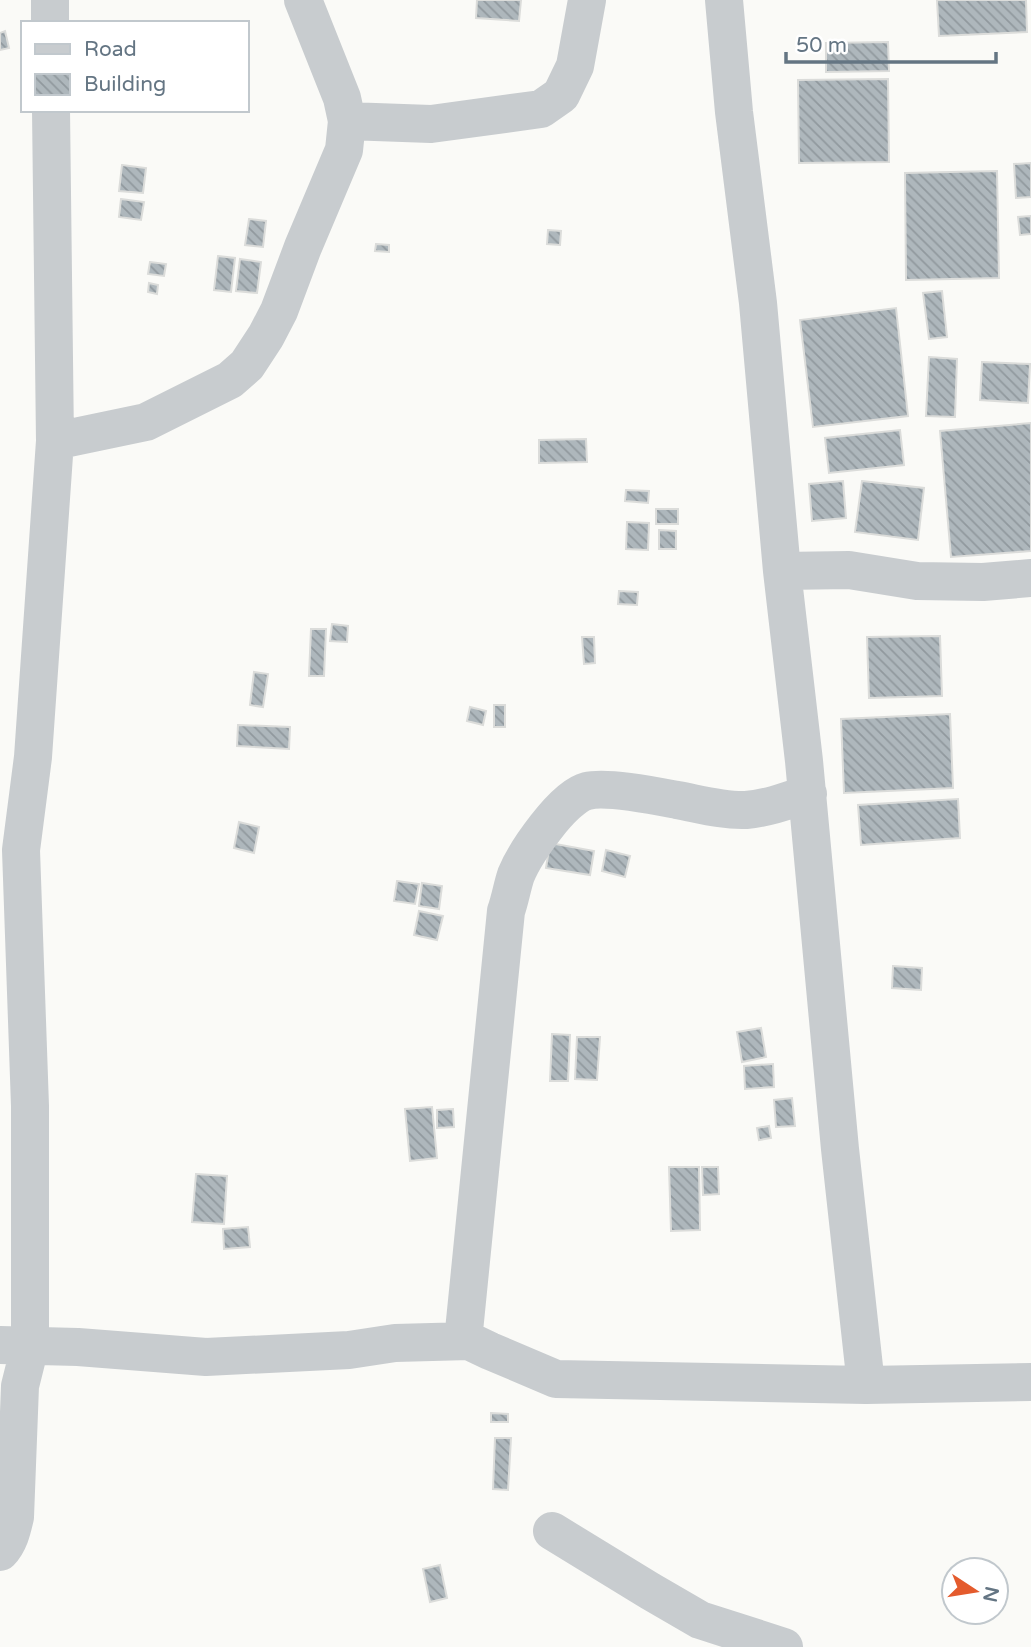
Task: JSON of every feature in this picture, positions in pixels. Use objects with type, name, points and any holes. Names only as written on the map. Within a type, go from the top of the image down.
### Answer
[{"type":"street","points":[[50,0],[50,21]]},
{"type":"street","points":[[55,441],[146,422],[230,380],[247,365],[266,337],[344,150],[346,121],[342,97],[303,0]]},
{"type":"street","points":[[346,121],[431,124],[541,109],[561,95],[575,66],[587,0]]},
{"type":"street","points":[[724,0],[734,113],[758,303],[782,571],[799,713],[840,1149],[866,1385]]},
{"type":"street","points":[[0,1552],[10,1537],[15,1517],[20,1386],[15,1346],[30,1106],[25,976],[10,850],[33,757],[55,441],[51,112]]},
{"type":"street","points":[[782,571],[849,570],[917,582],[983,582],[1031,578]]},
{"type":"street","points":[[463,1341],[506,911],[517,874],[543,830],[573,798],[586,791],[605,789],[744,810],[771,807],[807,794]]},
{"type":"street","points":[[0,1017],[25,976]]},
{"type":"street","points":[[15,1346],[78,1347],[206,1357],[349,1350],[395,1343],[469,1341],[556,1378],[866,1385],[1031,1382]]},
{"type":"street","points":[[552,1531],[700,1620],[783,1647]]},
{"type":"building","points":[[477,0],[521,0],[519,21],[476,18]]},
{"type":"building","points":[[937,0],[1026,0],[1027,32],[939,36]]},
{"type":"building","points":[[5,31],[9,48],[0,50],[0,33]]},
{"type":"building","points":[[888,42],[889,71],[826,72],[826,43]]},
{"type":"building","points":[[888,79],[889,162],[799,163],[798,80]]},
{"type":"building","points":[[1031,163],[1031,197],[1016,198],[1014,164]]},
{"type":"building","points":[[122,165],[146,168],[143,193],[119,191]]},
{"type":"building","points":[[997,171],[999,278],[906,280],[905,173]]},
{"type":"building","points":[[121,199],[144,202],[141,220],[119,217]]},
{"type":"building","points":[[1031,216],[1031,234],[1020,235],[1018,217]]},
{"type":"building","points":[[249,219],[266,221],[263,247],[245,245]]},
{"type":"building","points":[[548,230],[561,231],[560,245],[547,244]]},
{"type":"building","points":[[376,244],[389,245],[389,252],[375,251]]},
{"type":"building","points":[[218,256],[235,258],[231,292],[214,290]]},
{"type":"building","points":[[240,259],[261,262],[257,293],[236,291]]},
{"type":"building","points":[[150,262],[166,264],[164,276],[148,274]]},
{"type":"building","points":[[149,283],[158,285],[157,294],[148,292]]},
{"type":"building","points":[[942,291],[947,337],[929,339],[923,293]]},
{"type":"building","points":[[896,308],[908,416],[813,427],[800,320]]},
{"type":"building","points":[[929,357],[957,359],[955,417],[926,416]]},
{"type":"building","points":[[982,362],[1030,364],[1028,403],[980,400]]},
{"type":"building","points":[[1031,423],[1031,551],[951,557],[940,431]]},
{"type":"building","points":[[900,430],[904,465],[829,473],[825,438]]},
{"type":"building","points":[[586,439],[587,462],[539,463],[539,440]]},
{"type":"building","points":[[843,481],[846,518],[812,521],[809,484]]},
{"type":"building","points":[[862,481],[924,488],[918,540],[855,532]]},
{"type":"building","points":[[626,490],[649,491],[648,503],[625,501]]},
{"type":"building","points":[[656,509],[678,509],[678,524],[656,524]]},
{"type":"building","points":[[627,522],[649,523],[648,550],[626,549]]},
{"type":"building","points":[[659,530],[676,531],[676,549],[659,549]]},
{"type":"building","points":[[619,591],[638,592],[637,605],[618,604]]},
{"type":"building","points":[[332,624],[348,626],[347,642],[330,641]]},
{"type":"building","points":[[311,629],[326,629],[324,676],[309,676]]},
{"type":"building","points":[[940,636],[942,696],[869,698],[867,637]]},
{"type":"building","points":[[582,637],[594,637],[595,663],[584,664]]},
{"type":"building","points":[[254,672],[268,674],[263,707],[250,705]]},
{"type":"building","points":[[494,705],[505,705],[505,727],[494,727]]},
{"type":"building","points":[[470,707],[486,711],[483,725],[467,721]]},
{"type":"building","points":[[950,714],[953,788],[844,793],[841,719]]},
{"type":"building","points":[[238,725],[290,727],[289,749],[237,746]]},
{"type":"building","points":[[958,799],[960,838],[861,845],[858,805]]},
{"type":"building","points":[[239,822],[259,827],[254,853],[234,848]]},
{"type":"building","points":[[550,843],[594,851],[590,875],[546,868]]},
{"type":"building","points":[[606,850],[630,856],[625,877],[602,871]]},
{"type":"building","points":[[397,881],[419,884],[415,904],[394,901]]},
{"type":"building","points":[[422,883],[442,886],[439,909],[419,906]]},
{"type":"building","points":[[419,911],[443,916],[437,940],[414,935]]},
{"type":"building","points":[[893,966],[922,968],[921,990],[892,988]]},
{"type":"building","points":[[761,1028],[766,1057],[742,1062],[737,1032]]},
{"type":"building","points":[[552,1034],[570,1035],[568,1081],[550,1081]]},
{"type":"building","points":[[577,1037],[600,1037],[597,1080],[575,1079]]},
{"type":"building","points":[[773,1064],[774,1087],[745,1089],[744,1066]]},
{"type":"building","points":[[792,1098],[795,1126],[776,1127],[774,1100]]},
{"type":"building","points":[[432,1107],[437,1158],[410,1161],[405,1109]]},
{"type":"building","points":[[453,1109],[454,1127],[437,1128],[437,1110]]},
{"type":"building","points":[[769,1126],[771,1138],[759,1140],[757,1128]]},
{"type":"building","points":[[669,1167],[699,1167],[700,1230],[671,1231]]},
{"type":"building","points":[[702,1167],[718,1167],[719,1194],[703,1195]]},
{"type":"building","points":[[196,1174],[227,1176],[224,1224],[192,1222]]},
{"type":"building","points":[[248,1227],[250,1247],[224,1249],[223,1229]]},
{"type":"building","points":[[491,1413],[508,1414],[508,1422],[491,1422]]},
{"type":"building","points":[[495,1438],[511,1438],[508,1490],[493,1489]]},
{"type":"building","points":[[440,1565],[447,1598],[430,1602],[423,1569]]}]
